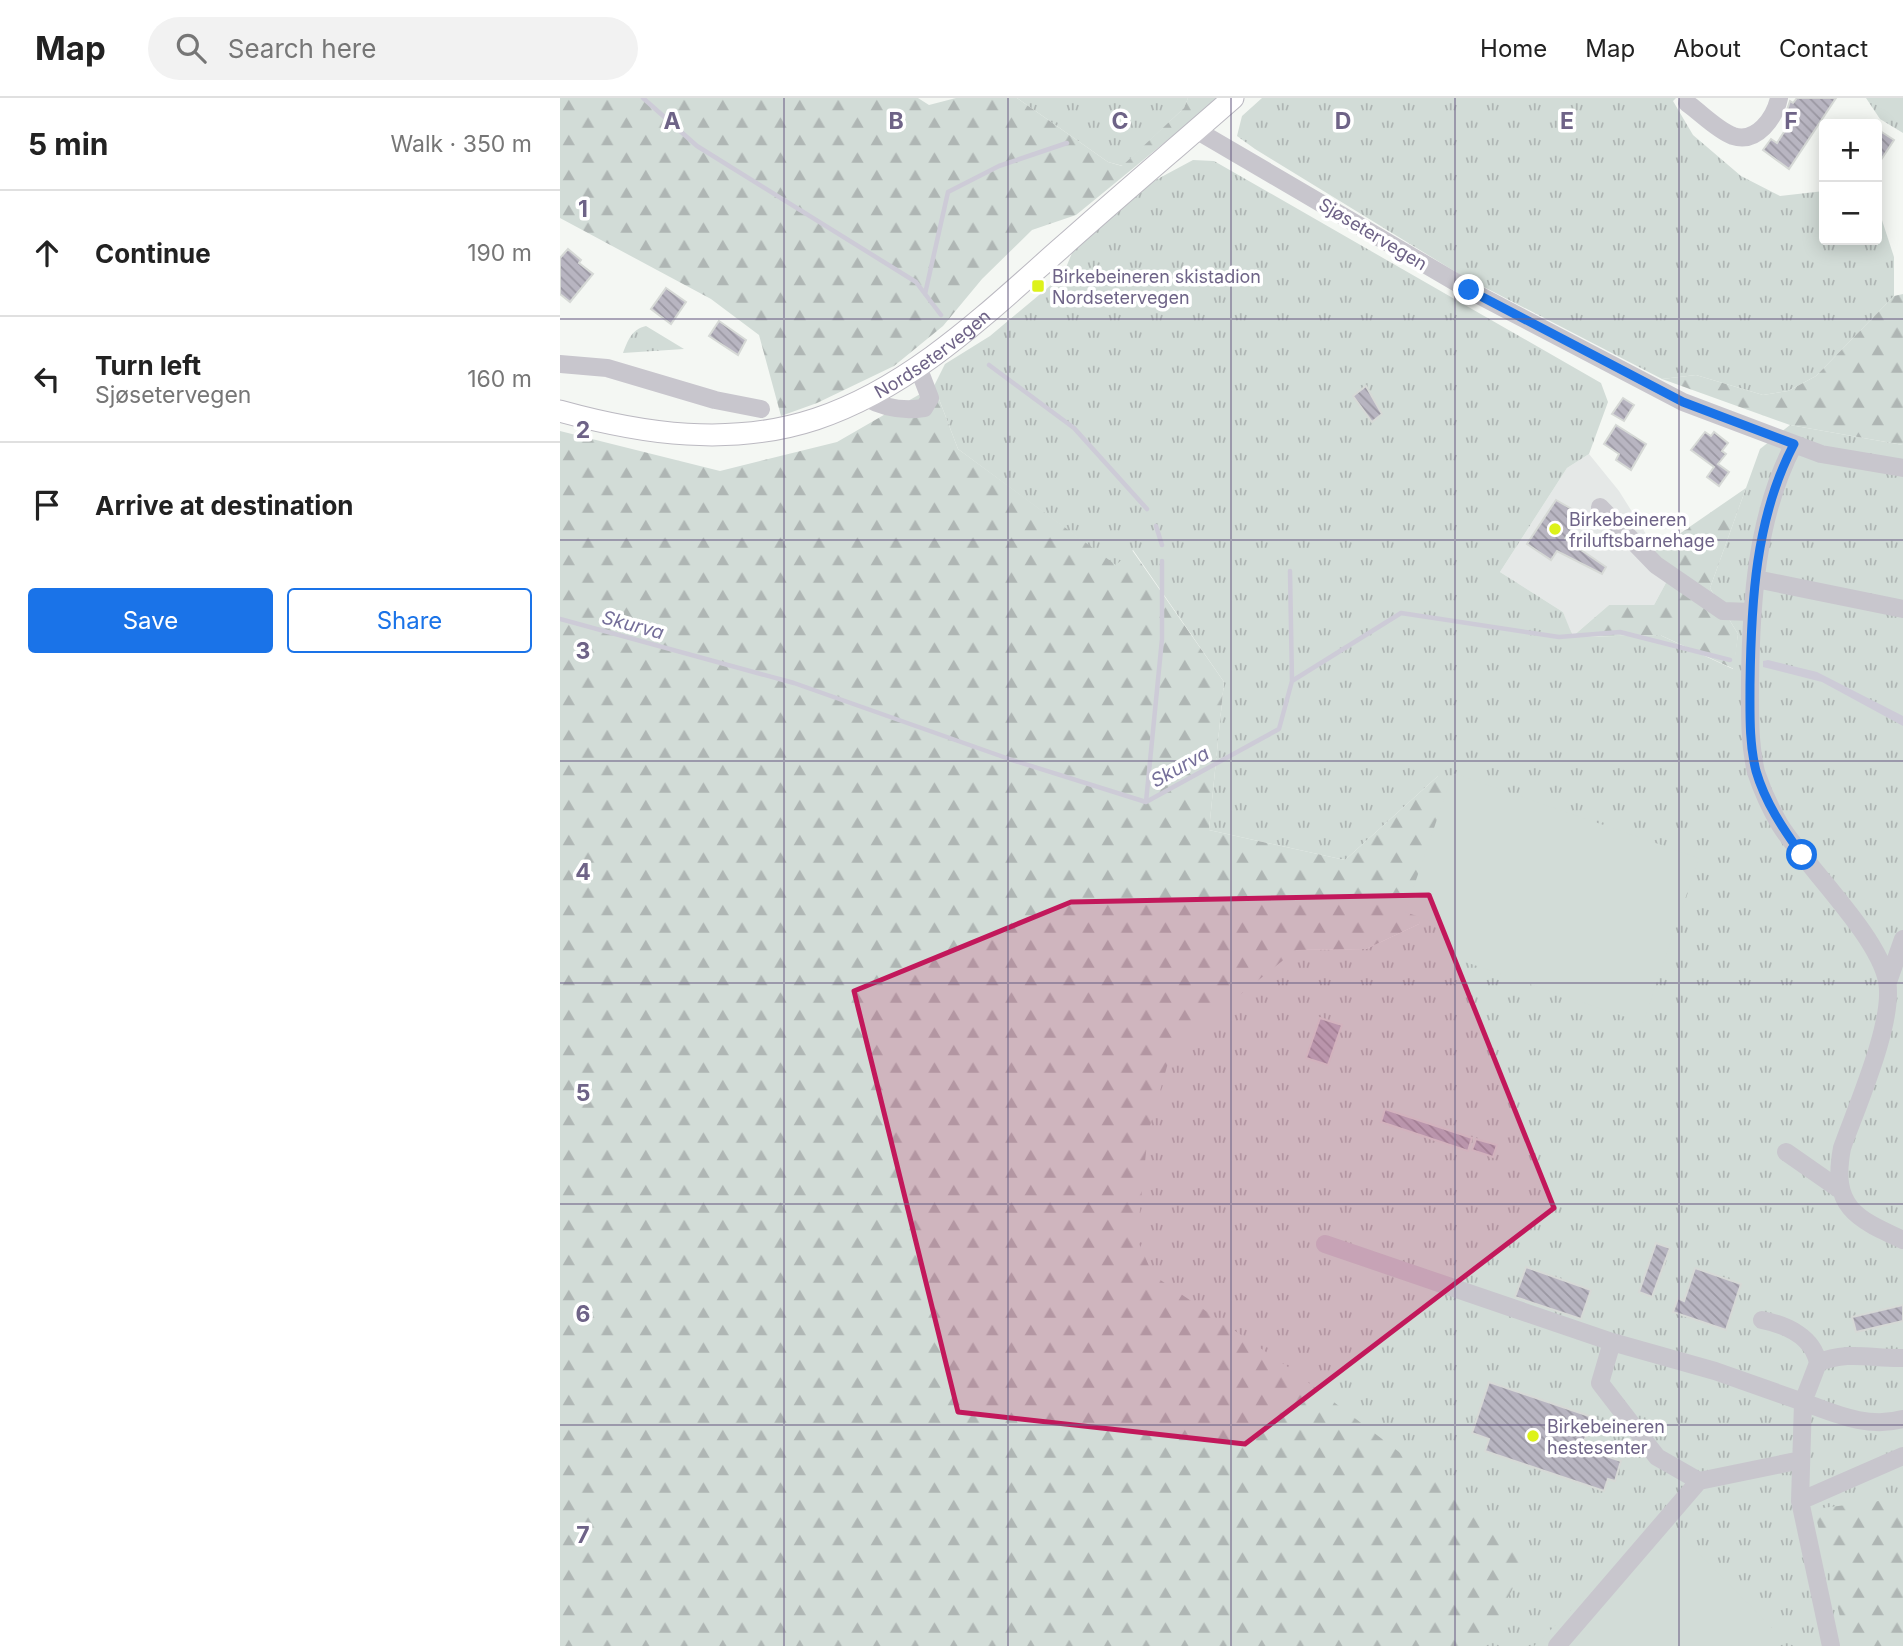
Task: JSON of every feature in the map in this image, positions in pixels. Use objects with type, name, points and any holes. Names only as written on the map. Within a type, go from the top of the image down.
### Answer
[{"type":"main road","name":"Nordsetervegen","points":[[560,411],[664,434],[727,434],[756,432],[815,419],[866,398],[918,367],[986,314],[1233,98]]},
{"type":"street","points":[[1687,103],[1733,136],[1748,136],[1768,125],[1779,98]]},
{"type":"street","name":"Sjøsetervegen","points":[[1196,130],[1469,290],[1683,402],[1821,454],[1903,468]]},
{"type":"street","points":[[560,364],[607,368],[715,400],[761,409]]},
{"type":"street","points":[[866,398],[879,405],[910,410],[925,408],[930,398],[918,367]]},
{"type":"street","points":[[1794,444],[1779,477],[1762,534],[1756,579],[1752,612],[1750,726],[1753,754],[1763,790],[1780,825],[1867,939],[1882,964],[1888,982],[1889,1003],[1885,1023],[1842,1148],[1838,1168],[1839,1189]]},
{"type":"street","points":[[1600,507],[1656,565],[1723,611],[1752,612]]},
{"type":"street","points":[[1756,579],[1903,609]]},
{"type":"street","points":[[1888,982],[1903,939]]},
{"type":"street","points":[[1786,1152],[1839,1189],[1854,1215],[1903,1240]]},
{"type":"street","points":[[1325,1244],[1612,1342],[1715,1371],[1856,1421],[1886,1424],[1903,1419]]},
{"type":"street","points":[[1762,1320],[1793,1331],[1808,1341],[1816,1352],[1818,1363],[1803,1402],[1800,1501],[1831,1646]]},
{"type":"street","points":[[1612,1342],[1600,1384],[1657,1457],[1699,1481]]},
{"type":"street","points":[[1818,1363],[1832,1357],[1854,1354],[1903,1358]]},
{"type":"street","points":[[1800,1501],[1903,1456]]},
{"type":"street","points":[[1557,1646],[1699,1481],[1801,1460]]},
{"type":"highlighted area","points":[[1429,895],[1554,1208],[1245,1444],[958,1412],[854,991],[1071,902]]},
{"type":"shaded area","points":[[1589,454],[1619,491],[1656,550],[1645,561],[1668,579],[1654,605],[1609,605],[1572,637],[1563,612],[1500,572],[1567,468]]},
{"type":"shaded area","points":[[1763,661],[1817,672],[1903,716],[1903,726],[1822,682],[1763,667]]},
{"type":"green space","points":[[560,98],[918,98],[929,105],[956,98],[1017,98],[1108,162],[1122,166],[1184,108],[1188,98],[1219,98],[1076,215],[1032,230],[982,279],[943,326],[894,366],[817,403],[781,416],[759,335],[711,299],[560,218]]},
{"type":"green space","points":[[1017,98],[1188,98],[1184,108],[1123,166],[1108,162]]},
{"type":"green space","points":[[1262,98],[1676,98],[1673,101],[1693,135],[1741,176],[1780,196],[1819,192],[1819,245],[1882,245],[1882,220],[1894,257],[1894,296],[1816,376],[1788,391],[1763,395],[1696,375],[1662,379],[1459,274],[1255,149],[1237,136],[1242,116]]},
{"type":"green space","points":[[1866,98],[1903,98],[1903,133],[1880,119]]},
{"type":"green space","points":[[1193,160],[1214,161],[1601,383],[1608,402],[1589,454],[1567,468],[1500,572],[1563,612],[1573,637],[1660,635],[1733,669],[1738,634],[1710,588],[1760,449],[1790,425],[1903,445],[1903,1646],[877,1646],[727,898],[1296,950],[1366,949],[1419,924],[1438,776],[1345,860],[1209,830],[1224,682],[1133,550],[1116,566],[958,449],[934,386],[945,364],[990,336],[1063,275],[1074,248],[1152,182]]},
{"type":"green space","points":[[1903,294],[1903,445],[1790,425],[1662,379],[1696,375],[1763,395],[1788,391],[1816,376],[1894,296]]},
{"type":"green space","points":[[646,326],[684,349],[623,353],[634,332]]},
{"type":"green space","points":[[934,386],[958,449],[1116,565],[1132,550],[1224,682],[1209,830],[1345,860],[1438,776],[1465,777],[1419,924],[1366,949],[1296,950],[1172,1049],[1148,1133],[1137,1239],[1153,1275],[1288,1367],[1531,1553],[1483,1646],[560,1646],[560,431],[720,471],[837,442]]},
{"type":"green space","points":[[1746,488],[1710,588],[1738,634],[1734,669],[1660,635],[1572,637],[1609,605],[1654,605],[1668,579],[1645,562],[1656,550]]},
{"type":"green space","points":[[1453,773],[1699,858],[1643,1023],[1439,953],[1448,927],[1405,912]]},
{"type":"green space","points":[[1903,1498],[1903,1646],[1847,1646],[1814,1509]]},
{"type":"green space","points":[[1665,1519],[1774,1630],[1758,1646],[1534,1646]]},
{"type":"building","points":[[1797,98],[1836,98],[1822,119],[1819,119],[1819,124],[1789,169],[1763,150],[1771,139],[1777,143],[1793,118],[1786,113],[1790,101],[1793,103]]},
{"type":"building","points":[[1882,132],[1894,140],[1882,158]]},
{"type":"building","points":[[568,249],[581,260],[579,263],[593,274],[570,302],[560,294],[560,258]]},
{"type":"building","points":[[666,288],[686,302],[671,324],[651,309]]},
{"type":"building","points":[[719,321],[746,340],[738,355],[709,336]]},
{"type":"building","points":[[1366,386],[1382,414],[1372,422],[1353,396]]},
{"type":"building","points":[[1623,398],[1634,405],[1624,421],[1612,414]]},
{"type":"building","points":[[1616,425],[1646,444],[1631,470],[1616,460],[1619,454],[1604,444]]},
{"type":"building","points":[[1705,432],[1711,436],[1714,432],[1728,443],[1722,451],[1726,454],[1718,464],[1729,472],[1719,486],[1707,477],[1714,467],[1691,450]]},
{"type":"building","points":[[1556,500],[1582,515],[1565,539],[1606,567],[1602,574],[1557,551],[1551,560],[1527,544]]},
{"type":"building","points":[[1320,1018],[1342,1025],[1328,1065],[1306,1058]]},
{"type":"building","points":[[1385,1109],[1472,1138],[1468,1151],[1381,1122]]},
{"type":"building","points":[[1476,1139],[1497,1145],[1493,1157],[1472,1150]]},
{"type":"building","points":[[1656,1243],[1670,1248],[1652,1297],[1639,1292]]},
{"type":"building","points":[[1526,1267],[1591,1290],[1581,1319],[1515,1297]]},
{"type":"building","points":[[1695,1268],[1741,1284],[1726,1330],[1673,1312],[1678,1298],[1684,1301]]},
{"type":"building","points":[[1903,1305],[1903,1321],[1856,1332],[1852,1317]]},
{"type":"building","name":"Birkebeineren hestesenter","points":[[1489,1382],[1592,1417],[1582,1448],[1621,1461],[1615,1481],[1608,1479],[1604,1491],[1485,1451],[1489,1439],[1472,1433]]},
{"type":"waterway","points":[[643,98],[697,146],[916,282],[941,315]]},
{"type":"waterway","points":[[925,294],[948,192],[999,166],[1067,143]]},
{"type":"waterway","points":[[989,365],[1074,428],[1147,509]]},
{"type":"waterway","points":[[1156,526],[1162,545]]},
{"type":"waterway","points":[[1146,802],[1162,639],[1162,561]]},
{"type":"waterway","points":[[1290,571],[1292,681]]},
{"type":"waterway","name":"Skurva","points":[[560,619],[794,683],[1012,760],[1146,802],[1279,729],[1292,681],[1401,613],[1559,637],[1620,632],[1730,660]]},
{"type":"place","name":"Birkebeineren skistadion Nordsetervegen","points":[[1038,286]]},
{"type":"place","name":"Birkebeineren friluftsbarnehage","points":[[1555,529]]},
{"type":"place","name":"Birkebeineren hestesenter","points":[[1533,1436]]},
{"type":"route","points":[[1469,290],[1683,402],[1794,444],[1779,477],[1762,534],[1752,612],[1750,726],[1753,754],[1766,799],[1780,825],[1802,855]]}]
